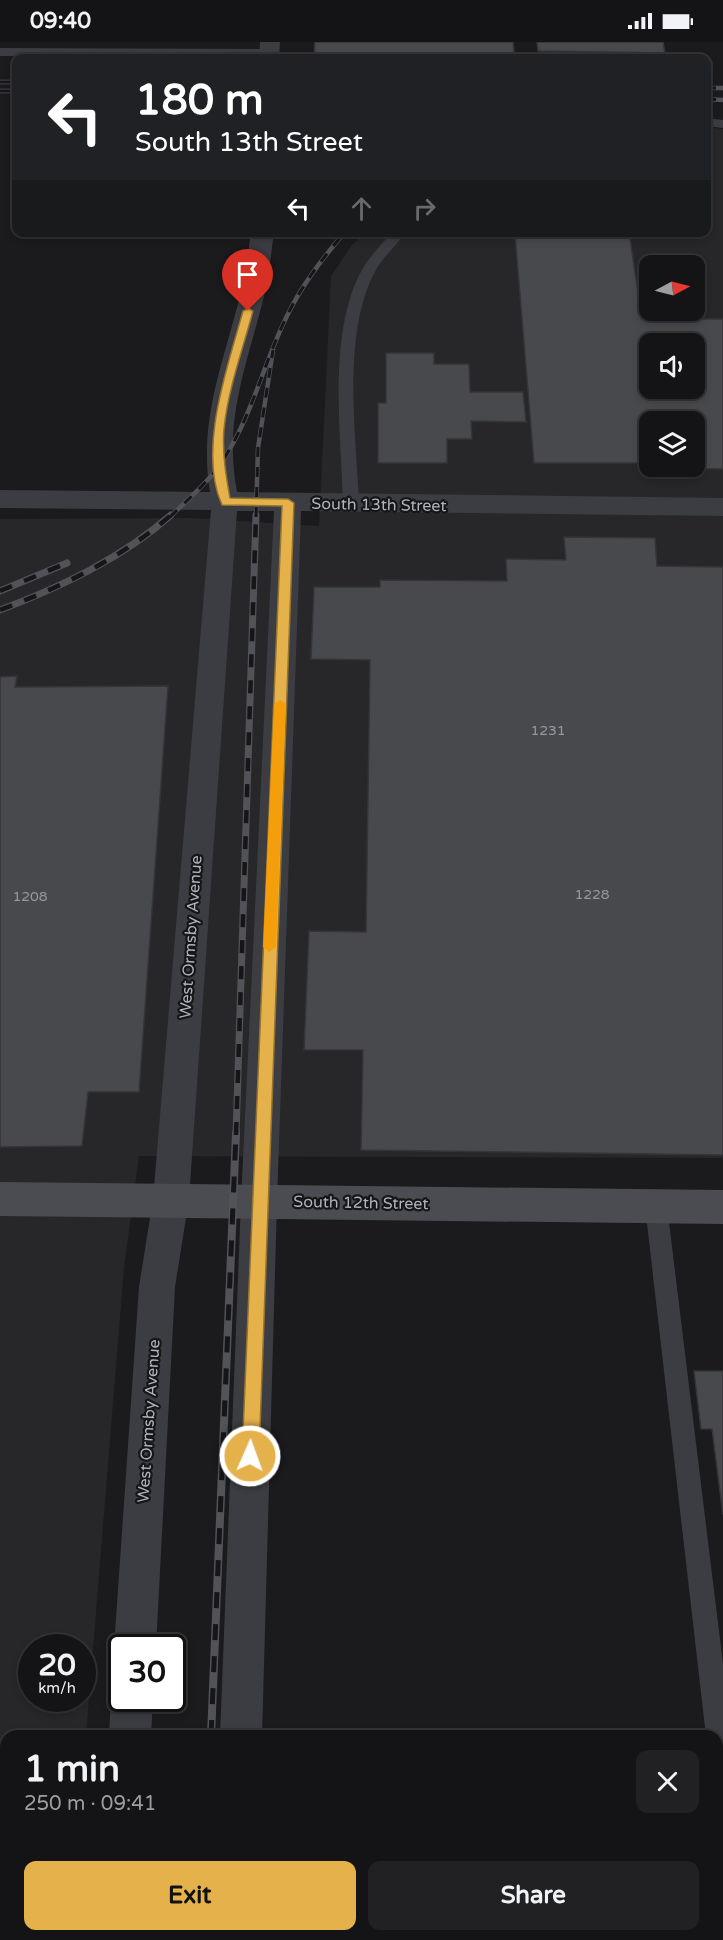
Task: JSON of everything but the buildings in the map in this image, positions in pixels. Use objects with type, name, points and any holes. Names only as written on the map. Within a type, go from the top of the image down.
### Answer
[{"type":"street","name":"West Ormsby Avenue","points":[[136,1634],[158,1287],[171,1199],[219,553],[225,502],[219,467],[219,429],[225,394],[254,290],[262,237]]},
{"type":"street","name":"South 13th Street","points":[[0,500],[723,507]]},
{"type":"street","points":[[241,1730],[259,1200],[288,503]]},
{"type":"street","name":"South 12th Street","points":[[0,1198],[723,1207]]},
{"type":"street","points":[[130,1730],[131,1712]]},
{"type":"lane","points":[[0,52],[269,51]]},
{"type":"lane","points":[[351,503],[350,333],[358,295],[370,268],[396,237]]},
{"type":"lane","points":[[656,1206],[718,1730]]},
{"type":"shaded area","points":[[711,128],[723,129],[723,1158],[139,1156],[124,1268],[94,1634],[18,1634],[18,1712],[88,1712],[86,1730],[0,1730],[0,519],[191,518],[319,526],[331,276],[352,245],[361,237],[711,237]]},
{"type":"railway","points":[[0,82],[12,82]]},
{"type":"railway","points":[[711,88],[723,88]]},
{"type":"railway","points":[[0,91],[12,91]]},
{"type":"railway","points":[[711,99],[723,100]]},
{"type":"railway","points":[[170,517],[205,483],[223,460],[242,426],[292,306],[312,273],[341,237]]},
{"type":"railway","points":[[256,517],[258,448],[273,350]]},
{"type":"railway","points":[[0,610],[46,592],[90,570],[132,545],[171,515]]},
{"type":"railway","points":[[236,1135],[256,515]]},
{"type":"railway","points":[[0,591],[67,563]]},
{"type":"railway","points":[[211,1730],[236,1133]]},
{"type":"slow traffic","points":[[269,947],[280,704]]},
{"type":"route","points":[[248,311],[225,394],[219,429],[219,467],[225,502],[288,503],[250,1456]]}]
